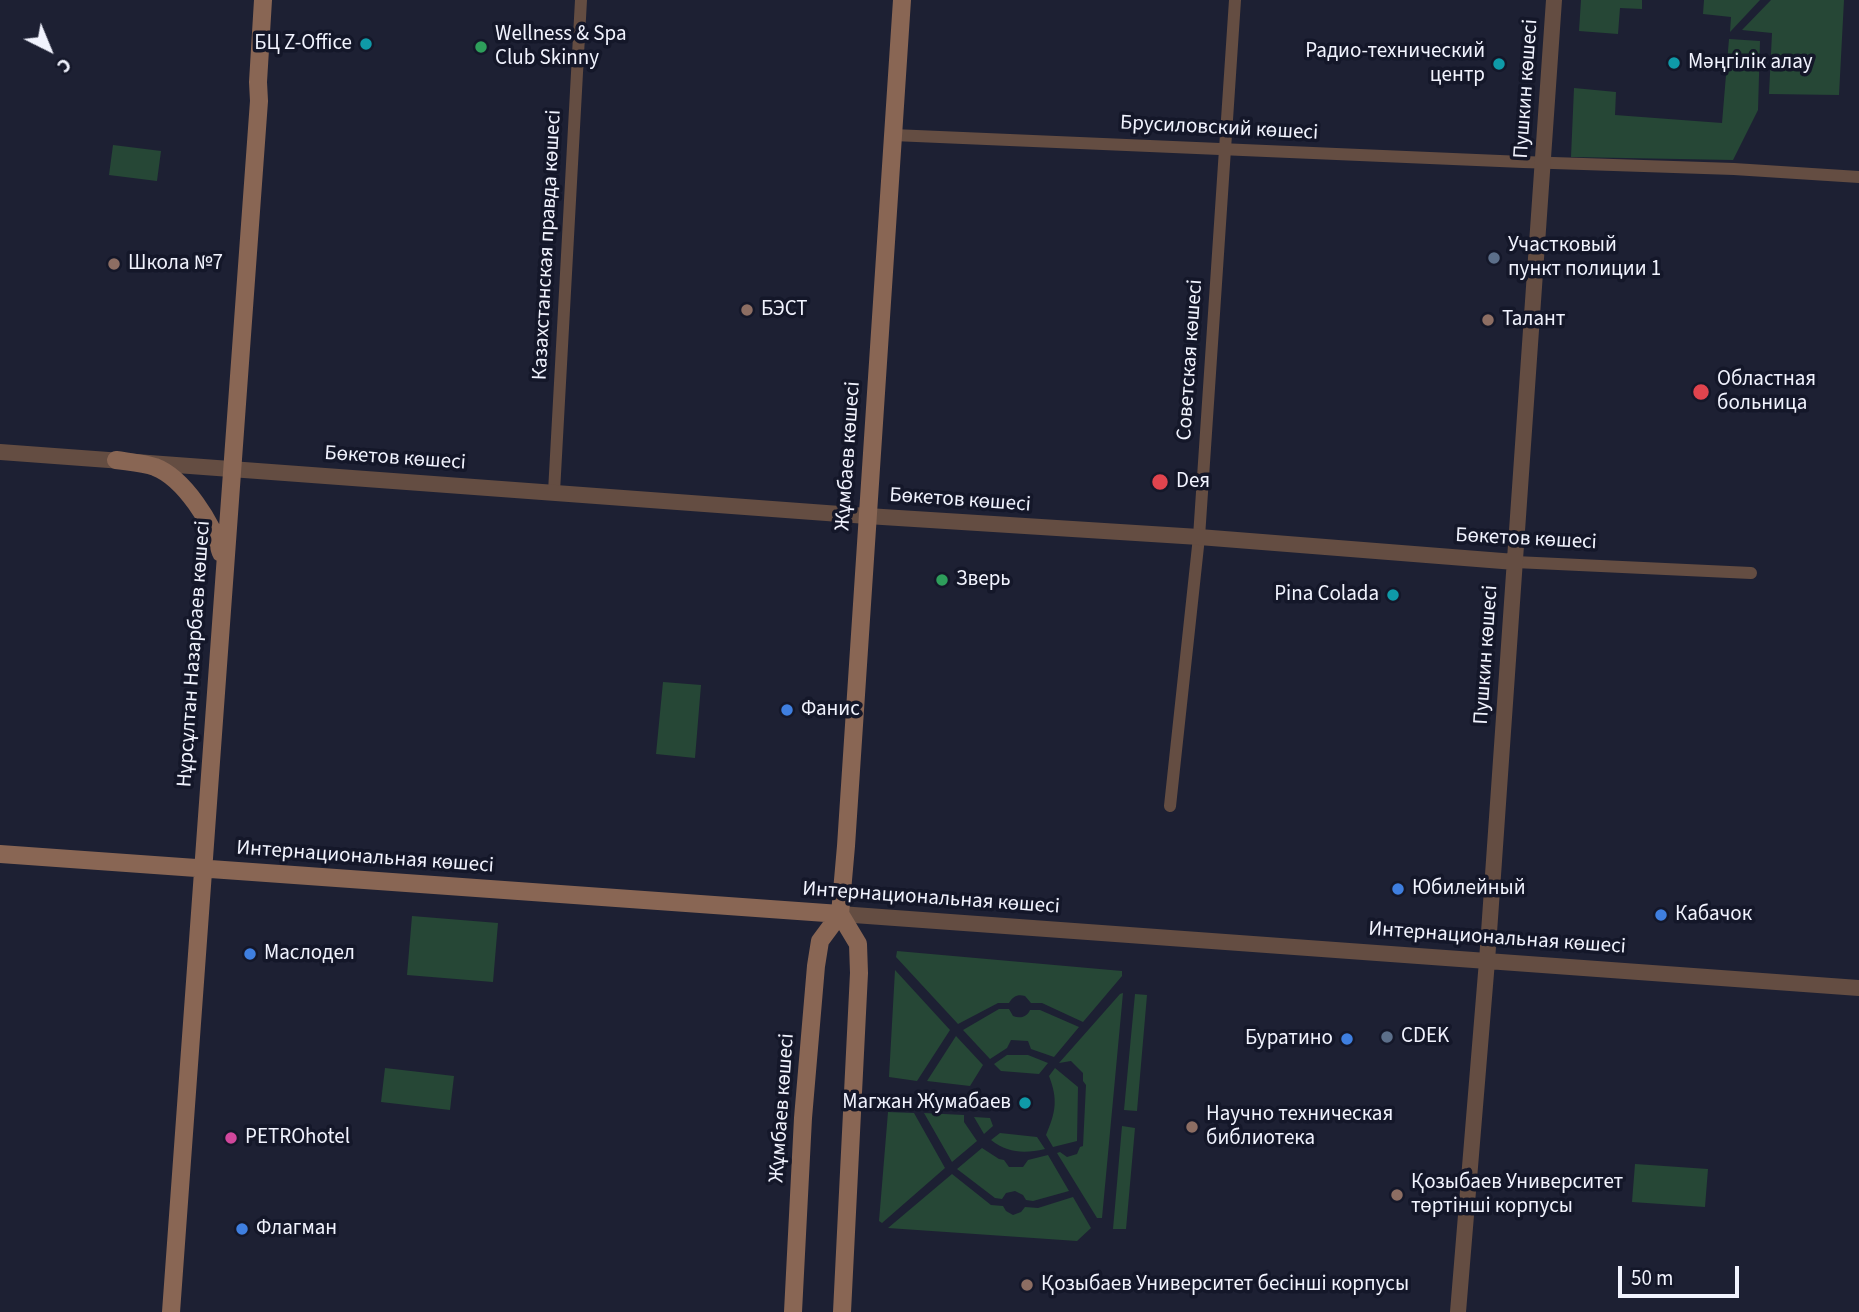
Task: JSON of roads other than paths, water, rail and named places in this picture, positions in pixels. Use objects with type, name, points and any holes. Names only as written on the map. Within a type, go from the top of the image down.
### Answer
[{"type":"main road","name":"Нұрсұлтан Назарбаев көшесі","points":[[171,1312],[259,101],[263,0]]},
{"type":"main road","name":"Жұмбаев көшесі","points":[[793,1312],[803,1118],[816,966],[820,941],[840,915],[902,0]]},
{"type":"main road","points":[[116,460],[156,467],[177,481],[210,525],[224,564]]},
{"type":"main road","name":"Интернациональная көшесі","points":[[0,854],[840,915]]},
{"type":"main road","points":[[840,915],[858,944],[859,973],[842,1312]]},
{"type":"street","name":"Казахстанская правда көшесі","points":[[554,492],[580,0]]},
{"type":"street","name":"Советская көшесі","points":[[1170,806],[1199,537],[1235,0]]},
{"type":"street","name":"Пушкин көшесі","points":[[1458,1312],[1487,961],[1554,0]]},
{"type":"street","name":"Брусиловский көшесі","points":[[893,135],[1734,169],[1859,177]]},
{"type":"street","name":"Бөкетов көшесі","points":[[0,452],[1515,562],[1751,573]]},
{"type":"street","name":"Интернациональная көшесі","points":[[840,915],[1859,988]]},
{"type":"place","name":"БЦ Z-Office","points":[[366,44]]},
{"type":"place","name":"Wellness & Spa Club Skinny","points":[[481,47]]},
{"type":"place","name":"Мәңгілік алау","points":[[1674,63]]},
{"type":"place","name":"Радио-технический центр","points":[[1499,64]]},
{"type":"place","name":"Участковый пункт полиции 1","points":[[1494,258]]},
{"type":"place","name":"Школа №7","points":[[114,264]]},
{"type":"place","name":"БЭСТ","points":[[747,310]]},
{"type":"place","name":"Талант","points":[[1488,320]]},
{"type":"place","name":"Областная больница","points":[[1701,392]]},
{"type":"place","name":"Deя","points":[[1160,482]]},
{"type":"place","name":"Зверь","points":[[942,580]]},
{"type":"place","name":"Pina Colada","points":[[1393,595]]},
{"type":"place","name":"Фанис","points":[[787,710]]},
{"type":"place","name":"Юбилейный","points":[[1398,889]]},
{"type":"place","name":"Кабачок","points":[[1661,915]]},
{"type":"place","name":"Маслодел","points":[[250,954]]},
{"type":"place","name":"CDEK","points":[[1387,1037]]},
{"type":"place","name":"Буратино","points":[[1347,1039]]},
{"type":"place","name":"Магжан Жумабаев","points":[[1025,1103]]},
{"type":"place","name":"Научно техническая библиотека","points":[[1192,1127]]},
{"type":"place","name":"PETROhotel","points":[[231,1138]]},
{"type":"place","name":"Қозыбаев Университет төртінші корпусы","points":[[1397,1195]]},
{"type":"place","name":"Флагман","points":[[242,1229]]},
{"type":"place","name":"Қозыбаев Университет бесінші корпусы","points":[[1027,1285]]}]
